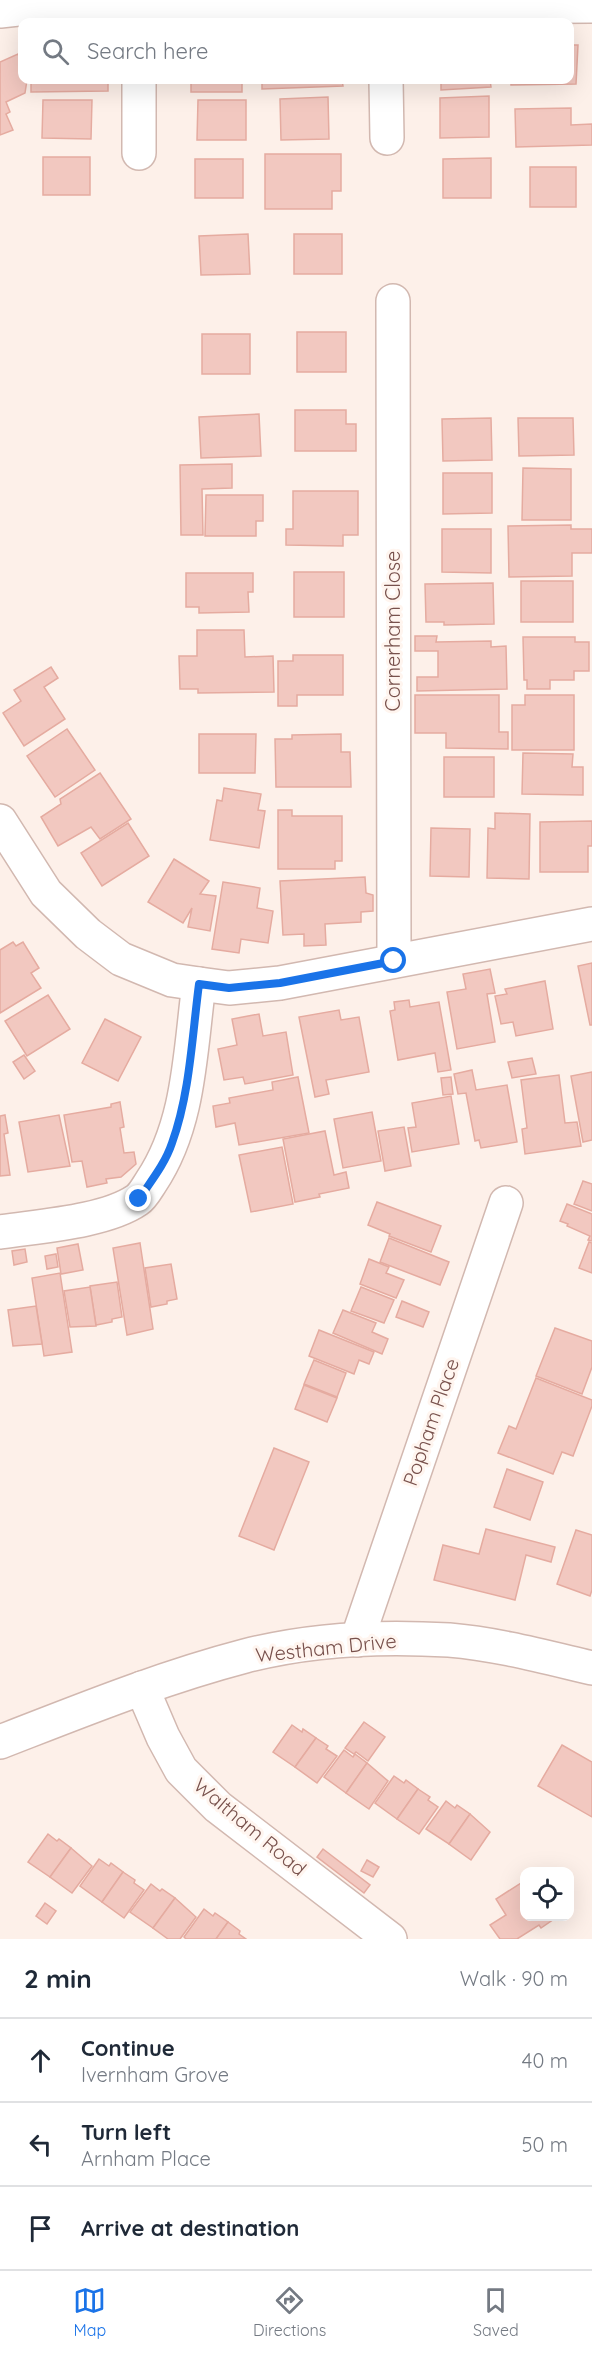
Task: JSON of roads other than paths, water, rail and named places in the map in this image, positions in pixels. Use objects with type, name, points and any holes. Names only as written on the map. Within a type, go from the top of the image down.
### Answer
[{"type":"street","points":[[0,11],[18,9],[139,15],[592,6]]},
{"type":"street","points":[[139,84],[139,153]]},
{"type":"street","points":[[386,84],[387,138]]},
{"type":"street","name":"Cornerham Close","points":[[393,301],[394,961]]},
{"type":"street","points":[[0,821],[46,893],[88,934],[121,958],[172,980],[229,988],[280,983],[592,924]]},
{"type":"street","points":[[0,1232],[109,1214],[139,1199],[172,1145],[184,1103],[199,984]]},
{"type":"street","name":"Popham Place","points":[[357,1640],[506,1203]]},
{"type":"street","name":"Westham Drive","points":[[0,1742],[142,1688],[246,1656],[300,1646],[357,1640],[450,1640],[517,1650],[592,1668]]},
{"type":"street","name":"Waltham Road","points":[[142,1688],[163,1737],[189,1778],[218,1807],[390,1939]]}]
